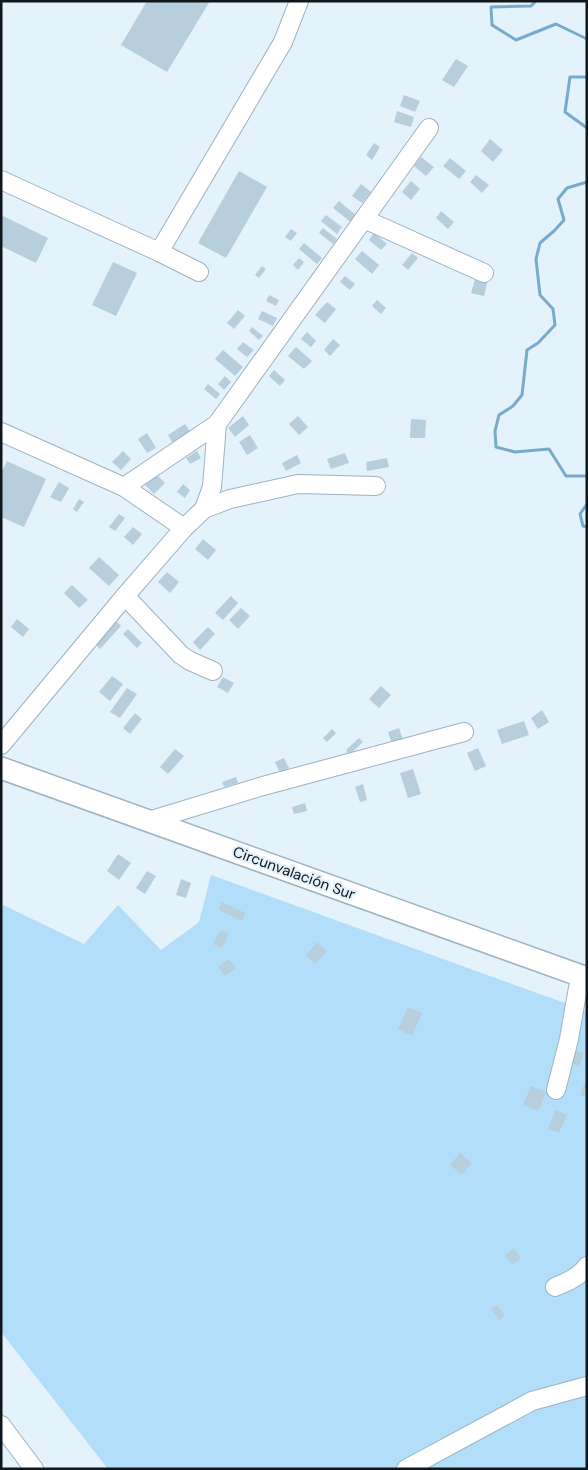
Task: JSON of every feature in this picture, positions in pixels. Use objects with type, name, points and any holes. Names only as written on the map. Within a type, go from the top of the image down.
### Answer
[{"type":"main road","name":"Circunvalación Sur","points":[[1,768],[583,977]]},
{"type":"street","points":[[159,252],[283,42],[299,1]]},
{"type":"street","points":[[124,487],[217,424],[429,128]]},
{"type":"street","points":[[1,180],[199,272]]},
{"type":"street","points":[[364,219],[484,273]]},
{"type":"street","points":[[204,509],[212,487],[217,424]]},
{"type":"street","points":[[1,432],[124,487],[184,528]]},
{"type":"street","points":[[1,745],[124,596],[184,528],[204,509],[230,499],[298,484],[376,486]]},
{"type":"street","points":[[124,596],[181,654],[190,661],[213,671]]},
{"type":"street","points":[[148,821],[264,786],[464,732]]},
{"type":"street","points":[[556,1090],[583,977]]},
{"type":"street","points":[[555,1287],[585,1272]]},
{"type":"street","points":[[406,1469],[532,1400],[587,1386]]},
{"type":"street","points":[[1,1425],[34,1469]]},
{"type":"shaded area","points":[[211,875],[587,1011],[587,1469],[108,1469],[1,1332],[1,904],[84,944],[118,905],[161,950],[199,922]]},
{"type":"building","points":[[147,1],[210,1],[167,72],[121,45]]},
{"type":"building","points":[[456,59],[468,66],[454,87],[442,80]]},
{"type":"building","points":[[404,95],[420,101],[415,112],[400,106]]},
{"type":"building","points":[[397,111],[414,117],[411,127],[394,122]]},
{"type":"building","points":[[490,139],[503,150],[493,162],[481,151]]},
{"type":"building","points":[[374,143],[380,147],[372,160],[366,155]]},
{"type":"building","points":[[421,157],[434,167],[426,176],[414,166]]},
{"type":"building","points":[[450,158],[466,171],[459,179],[443,166]]},
{"type":"building","points":[[239,171],[267,187],[226,258],[198,243]]},
{"type":"building","points":[[476,175],[489,185],[482,193],[470,182]]},
{"type":"building","points":[[411,181],[420,189],[411,200],[402,192]]},
{"type":"building","points":[[361,184],[371,192],[362,203],[352,196]]},
{"type":"building","points":[[339,201],[357,216],[352,223],[333,208]]},
{"type":"building","points":[[441,211],[454,222],[448,229],[436,218]]},
{"type":"building","points":[[1,215],[48,238],[36,263],[1,246]]},
{"type":"building","points":[[326,215],[342,227],[337,234],[321,221]]},
{"type":"building","points":[[323,228],[337,239],[333,244],[319,233]]},
{"type":"building","points":[[291,229],[297,233],[291,241],[285,237]]},
{"type":"building","points":[[374,233],[387,244],[381,250],[369,240]]},
{"type":"building","points":[[304,243],[322,258],[317,264],[299,249]]},
{"type":"building","points":[[362,251],[379,265],[372,274],[355,259]]},
{"type":"building","points":[[412,253],[418,258],[408,270],[402,265]]},
{"type":"building","points":[[299,258],[304,262],[298,270],[293,265]]},
{"type":"building","points":[[113,262],[137,273],[116,316],[92,305]]},
{"type":"building","points":[[262,266],[266,269],[259,278],[255,275]]},
{"type":"building","points":[[345,276],[355,284],[350,290],[340,282]]},
{"type":"building","points":[[476,276],[488,280],[484,296],[471,293]]},
{"type":"building","points":[[269,295],[279,300],[276,306],[266,301]]},
{"type":"building","points":[[377,300],[386,308],[381,314],[372,306]]},
{"type":"building","points":[[327,302],[336,309],[325,323],[315,315]]},
{"type":"building","points":[[238,310],[245,316],[234,329],[227,323]]},
{"type":"building","points":[[262,311],[277,318],[273,326],[258,319]]},
{"type":"building","points":[[252,327],[263,336],[259,340],[249,331]]},
{"type":"building","points":[[307,332],[316,341],[311,347],[301,339]]},
{"type":"building","points":[[333,339],[340,345],[330,356],[324,350]]},
{"type":"building","points":[[243,342],[254,350],[247,357],[237,349]]},
{"type":"building","points":[[296,347],[312,361],[304,369],[288,356]]},
{"type":"building","points":[[223,350],[243,367],[235,376],[215,359]]},
{"type":"building","points":[[274,370],[285,380],[280,386],[269,376]]},
{"type":"building","points":[[225,376],[231,382],[224,390],[218,384]]},
{"type":"building","points":[[208,384],[220,394],[216,399],[204,389]]},
{"type":"building","points":[[243,416],[249,425],[235,437],[228,428]]},
{"type":"building","points":[[298,416],[308,427],[299,435],[289,424]]},
{"type":"building","points":[[411,419],[426,420],[425,438],[410,438]]},
{"type":"building","points":[[185,424],[191,433],[173,444],[168,435]]},
{"type":"building","points":[[147,433],[156,448],[147,453],[138,439]]},
{"type":"building","points":[[250,435],[258,448],[247,455],[239,442]]},
{"type":"building","points":[[123,451],[131,459],[121,470],[112,462]]},
{"type":"building","points":[[197,451],[201,458],[190,464],[186,458]]},
{"type":"building","points":[[345,453],[349,463],[331,469],[327,459]]},
{"type":"building","points":[[297,455],[301,463],[286,471],[282,463]]},
{"type":"building","points":[[387,458],[389,467],[367,471],[366,462]]},
{"type":"building","points":[[7,461],[46,479],[24,527],[1,517],[1,473]]},
{"type":"building","points":[[155,473],[165,483],[154,494],[144,484]]},
{"type":"building","points":[[59,482],[69,488],[61,502],[50,497]]},
{"type":"building","points":[[183,484],[190,490],[185,498],[177,492]]},
{"type":"building","points":[[79,499],[84,502],[77,512],[73,509]]},
{"type":"building","points":[[119,514],[125,518],[115,531],[109,527]]},
{"type":"building","points":[[133,527],[142,534],[133,545],[124,537]]},
{"type":"building","points":[[203,539],[216,550],[208,560],[195,549]]},
{"type":"building","points":[[99,557],[119,575],[109,586],[89,568]]},
{"type":"building","points":[[167,572],[179,582],[170,593],[158,582]]},
{"type":"building","points":[[72,585],[88,600],[79,608],[64,593]]},
{"type":"building","points":[[231,596],[238,603],[223,620],[215,613]]},
{"type":"building","points":[[241,608],[250,616],[238,629],[229,620]]},
{"type":"building","points":[[17,619],[29,629],[23,637],[11,627]]},
{"type":"building","points":[[115,620],[121,626],[100,649],[94,643]]},
{"type":"building","points":[[208,627],[215,634],[200,650],[193,642]]},
{"type":"building","points":[[128,629],[142,643],[137,648],[123,634]]},
{"type":"building","points":[[112,676],[123,684],[110,701],[99,692]]},
{"type":"building","points":[[223,677],[234,683],[228,693],[217,687]]},
{"type":"building","points":[[381,686],[391,695],[379,708],[369,699]]},
{"type":"building","points":[[127,688],[137,694],[120,718],[110,712]]},
{"type":"building","points":[[542,710],[549,722],[538,729],[531,718]]},
{"type":"building","points":[[135,713],[142,719],[130,734],[123,728]]},
{"type":"building","points":[[524,721],[529,735],[502,744],[497,730]]},
{"type":"building","points":[[399,728],[404,742],[393,746],[388,732]]},
{"type":"building","points":[[332,729],[336,733],[327,742],[323,738]]},
{"type":"building","points":[[359,738],[363,742],[349,755],[346,750]]},
{"type":"building","points":[[478,748],[486,766],[475,771],[467,753]]},
{"type":"building","points":[[175,749],[184,756],[168,774],[160,767]]},
{"type":"building","points":[[284,758],[289,768],[280,773],[275,762]]},
{"type":"building","points":[[413,769],[421,794],[408,798],[400,773]]},
{"type":"building","points":[[236,777],[238,783],[224,787],[222,782]]},
{"type":"building","points":[[363,784],[367,800],[360,802],[355,787]]},
{"type":"building","points":[[305,803],[307,811],[294,814],[292,807]]},
{"type":"building","points":[[118,854],[131,863],[119,880],[107,871]]},
{"type":"building","points":[[147,871],[156,876],[145,894],[136,888]]},
{"type":"building","points":[[181,879],[191,883],[186,898],[176,895]]},
{"type":"building","points":[[222,902],[245,913],[242,921],[219,910]]},
{"type":"building","points":[[221,930],[229,934],[222,948],[213,944]]},
{"type":"building","points":[[317,942],[327,951],[315,964],[306,955]]},
{"type":"building","points":[[229,959],[236,968],[225,976],[218,967]]},
{"type":"building","points":[[408,1007],[422,1013],[412,1036],[398,1029]]},
{"type":"building","points":[[574,1050],[584,1053],[579,1066],[570,1063]]},
{"type":"building","points":[[587,1077],[587,1097],[580,1095]]},
{"type":"building","points":[[531,1086],[546,1092],[538,1111],[523,1105]]},
{"type":"building","points":[[556,1110],[567,1115],[559,1133],[548,1128]]},
{"type":"building","points":[[460,1153],[472,1163],[462,1175],[450,1165]]},
{"type":"building","points":[[514,1249],[521,1258],[512,1265],[505,1255]]},
{"type":"building","points":[[497,1305],[505,1316],[499,1320],[491,1309]]},
{"type":"waterway","points":[[536,1],[531,6],[491,7],[492,25],[516,40],[556,24],[587,39]]},
{"type":"waterway","points":[[587,77],[570,77],[565,112],[587,128]]},
{"type":"waterway","points":[[587,182],[567,188],[558,199],[564,220],[540,243],[536,259],[540,295],[553,309],[555,325],[538,343],[527,350],[522,395],[513,406],[499,415],[495,431],[496,447],[515,452],[549,449],[566,476],[587,476]]},
{"type":"waterway","points":[[587,504],[580,514],[583,526],[587,527]]}]
